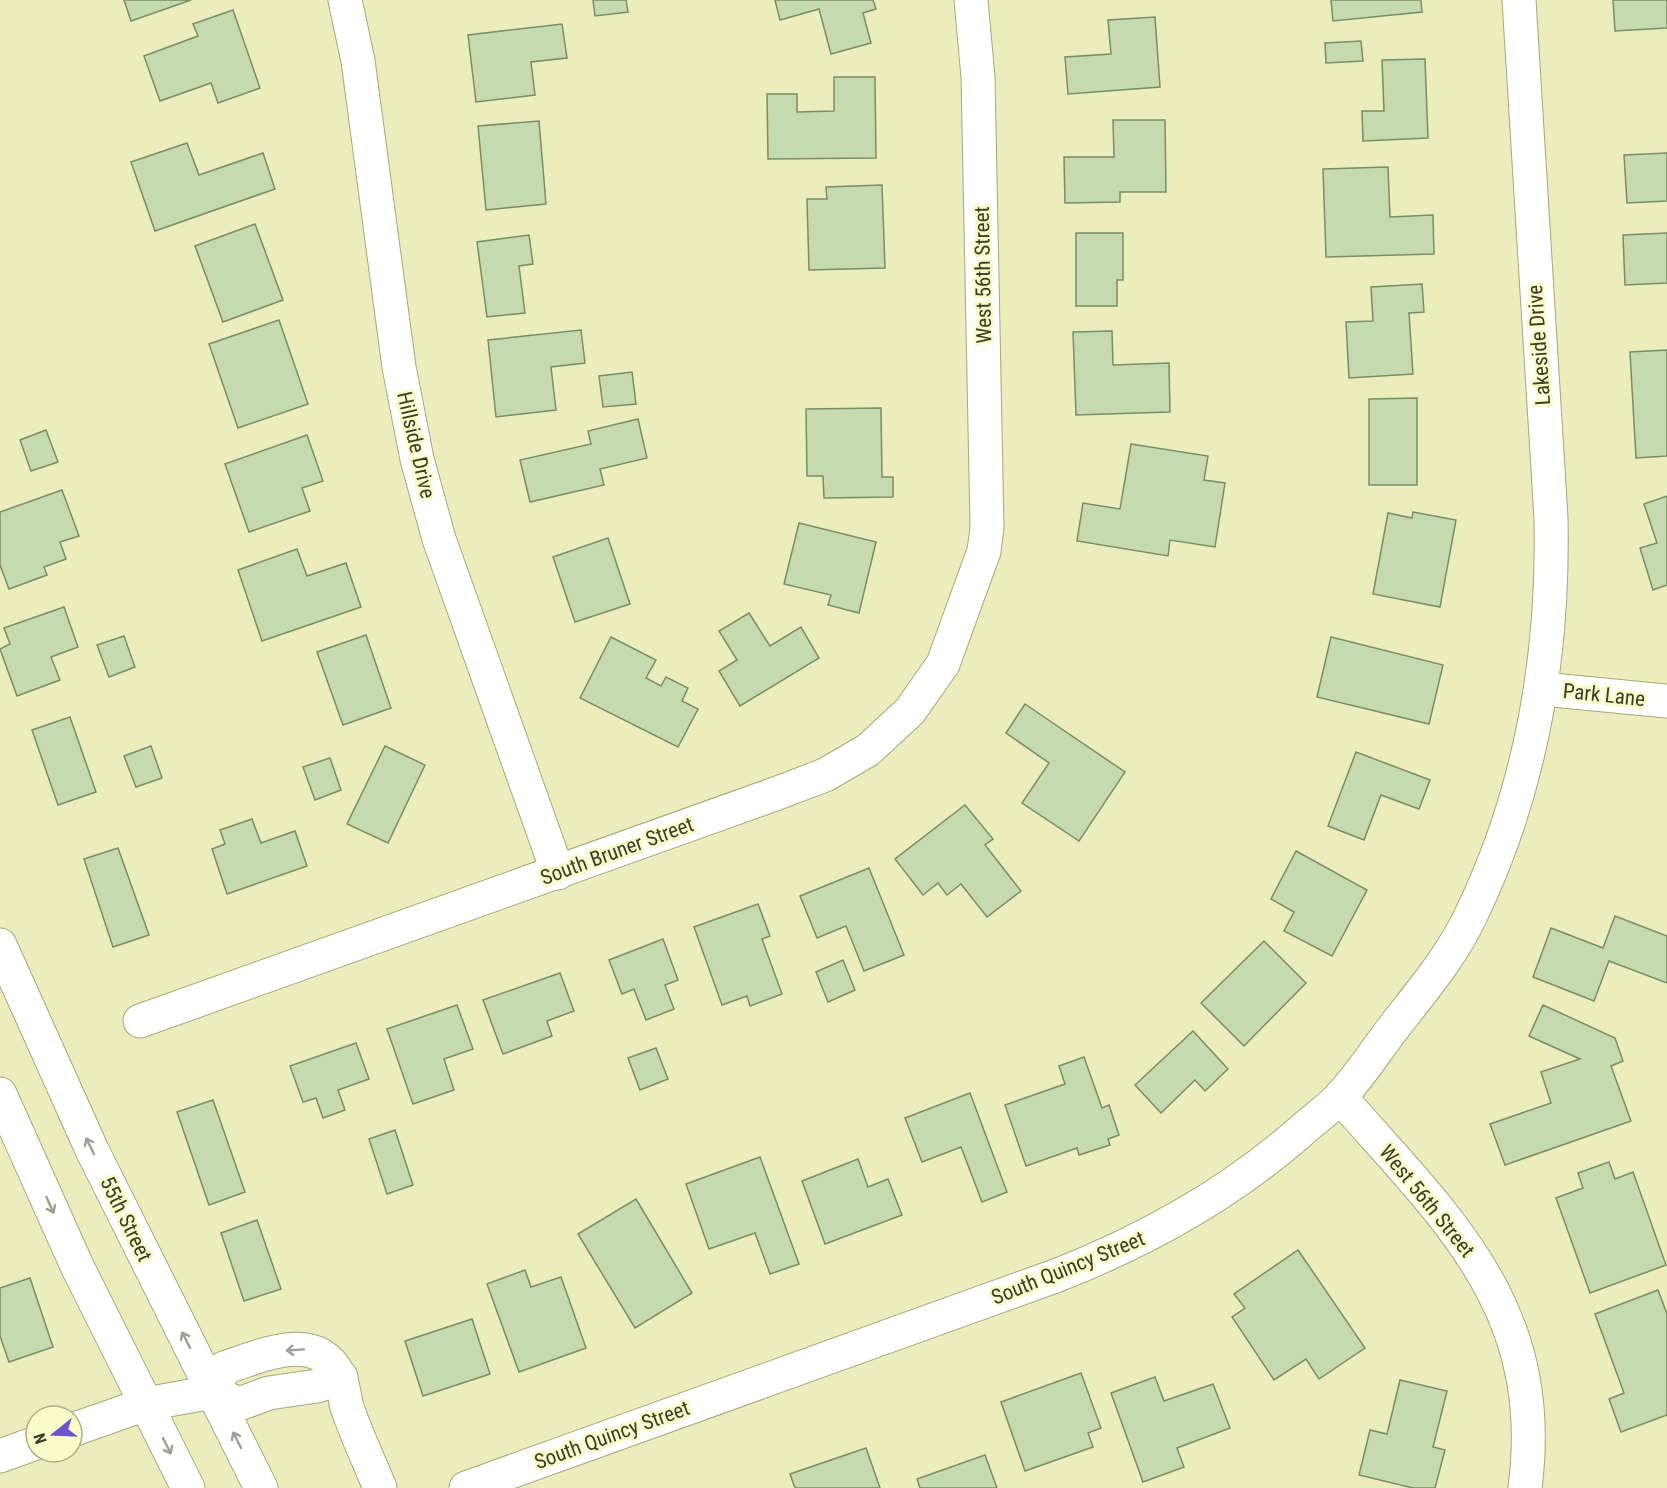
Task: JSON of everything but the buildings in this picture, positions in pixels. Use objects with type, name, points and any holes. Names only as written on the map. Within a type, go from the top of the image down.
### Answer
[{"type":"street","name":"Hillside Drive","points":[[345,0],[358,62],[399,367],[417,459],[439,539],[558,873]]},
{"type":"street","name":"West 56th Street","points":[[971,0],[978,76],[987,446],[987,528],[984,551]]},
{"type":"street","name":"Lakeside Drive","points":[[1519,0],[1551,518],[1550,603],[1542,689]]},
{"type":"street","name":"South Bruner Street","points":[[140,1020],[558,873],[825,775],[868,750],[910,711],[943,664],[984,551]]},
{"type":"street","name":"Park Lane","points":[[1542,689],[1667,701]]},
{"type":"street","name":"South Quincy Street","points":[[466,1488],[1103,1257],[1163,1228],[1216,1197],[1268,1160],[1340,1097],[1431,980],[1471,917],[1516,803],[1542,689]]},
{"type":"street","name":"55th Street","points":[[0,945],[64,1090],[261,1488]]},
{"type":"street","points":[[0,1094],[77,1266],[188,1488]]},
{"type":"street","name":"West 56th Street","points":[[1340,1097],[1443,1215],[1472,1252],[1497,1297],[1516,1345],[1527,1399],[1529,1453],[1525,1488]]},
{"type":"street","points":[[84,1426],[146,1404],[213,1392],[239,1404],[269,1393],[317,1386],[341,1377],[346,1405],[380,1488]]},
{"type":"street","points":[[0,1456],[24,1447]]}]
